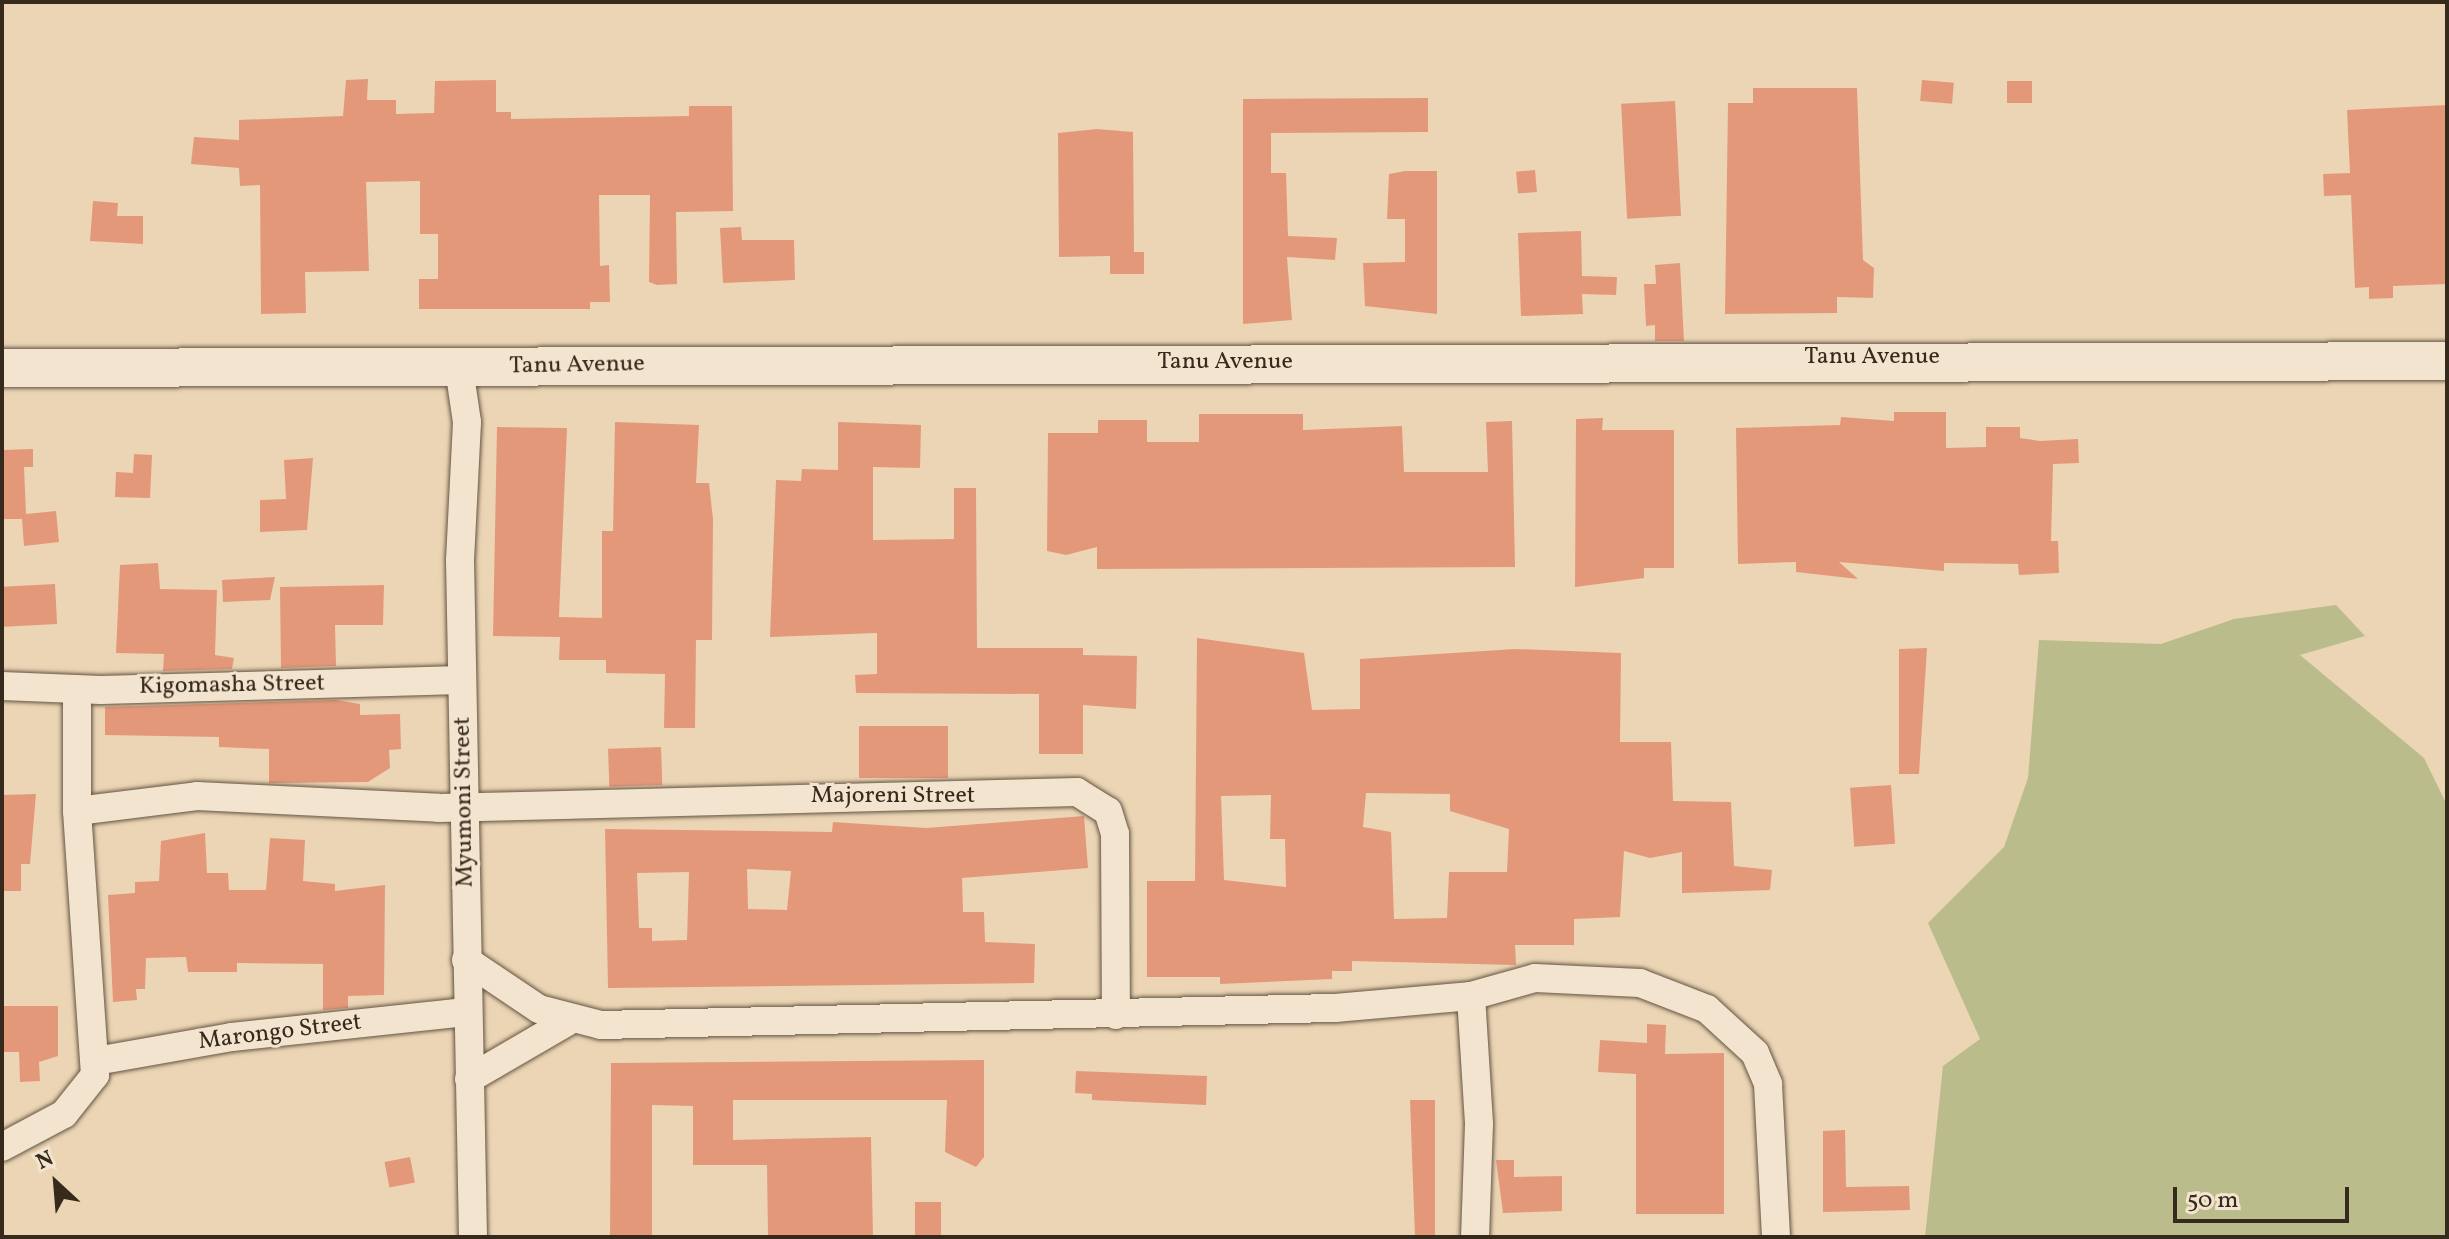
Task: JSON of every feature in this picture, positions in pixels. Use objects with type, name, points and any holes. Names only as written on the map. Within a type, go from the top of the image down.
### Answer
[{"type":"street","name":"Tanu Avenue","points":[[2,368],[459,368],[1702,358],[2447,361]]},
{"type":"street","name":"Myumoni Street","points":[[459,368],[467,422],[462,680],[466,807],[466,1012],[473,1237]]},
{"type":"street","name":"Kigomasha Street","points":[[2,686],[77,690],[462,680]]},
{"type":"street","points":[[2,1147],[76,1104],[92,1084],[96,1061],[77,811],[77,690]]},
{"type":"street","name":"Majoreni Street","points":[[77,811],[232,795],[466,807],[1086,794],[1108,811],[1117,850],[1116,1015]]},
{"type":"street","points":[[466,960],[567,1022]]},
{"type":"street","points":[[469,1079],[567,1022],[1116,1015],[1471,996],[1535,978],[1640,983],[1682,995],[1734,1029],[1755,1053],[1768,1084],[1776,1237]]},
{"type":"street","points":[[1471,996],[1475,1237]]},
{"type":"street","name":"Marongo Street","points":[[96,1061],[232,1037],[466,1012]]},
{"type":"green space","points":[[2336,605],[2365,636],[2300,655],[2424,758],[2447,805],[2447,1237],[1925,1237],[1943,1066],[1980,1039],[1928,923],[2004,847],[2028,778],[2039,640],[2161,644],[2234,619]]},
{"type":"building","points":[[368,79],[367,100],[396,100],[396,114],[434,113],[435,81],[496,80],[496,112],[511,112],[511,119],[689,116],[689,106],[732,106],[733,211],[676,212],[677,284],[657,285],[649,282],[650,195],[599,195],[600,266],[609,265],[610,302],[590,302],[590,309],[419,309],[419,279],[438,279],[438,234],[420,234],[420,181],[366,182],[369,271],[305,272],[306,313],[261,314],[260,185],[240,186],[239,168],[191,164],[194,137],[239,140],[239,120],[343,116],[346,80]]},
{"type":"building","points":[[1922,80],[1954,83],[1952,104],[1920,101]]},
{"type":"building","points":[[2007,81],[2032,81],[2032,103],[2007,103]]},
{"type":"building","points":[[1753,88],[1857,88],[1863,260],[1874,268],[1873,298],[1837,297],[1837,313],[1725,314],[1728,103],[1753,103]]},
{"type":"building","points":[[1428,98],[1428,132],[1271,133],[1271,173],[1286,173],[1288,236],[1337,238],[1335,260],[1287,257],[1292,320],[1243,324],[1243,99]]},
{"type":"building","points":[[1675,101],[1681,216],[1627,219],[1621,104]]},
{"type":"building","points":[[2447,105],[2447,284],[2393,286],[2393,298],[2369,299],[2369,287],[2355,288],[2351,195],[2324,196],[2323,174],[2350,173],[2347,110]]},
{"type":"building","points":[[1097,129],[1133,132],[1134,252],[1144,252],[1144,274],[1110,274],[1110,256],[1059,257],[1058,133]]},
{"type":"building","points":[[1535,170],[1537,192],[1518,194],[1516,172]]},
{"type":"building","points":[[1437,171],[1437,314],[1365,306],[1363,263],[1405,262],[1405,219],[1387,219],[1389,174]]},
{"type":"building","points":[[93,201],[118,203],[117,216],[143,216],[143,244],[90,241]]},
{"type":"building","points":[[741,227],[742,240],[794,240],[795,280],[723,283],[720,228]]},
{"type":"building","points":[[1581,231],[1582,276],[1617,277],[1616,295],[1582,294],[1583,314],[1521,316],[1518,233]]},
{"type":"building","points":[[1680,263],[1684,341],[1655,341],[1655,325],[1646,326],[1644,284],[1656,284],[1655,265]]},
{"type":"building","points":[[1894,412],[1946,412],[1946,448],[1986,447],[1986,427],[2020,427],[2020,438],[2040,441],[2078,439],[2079,463],[2053,464],[2051,541],[2058,541],[2059,573],[2019,575],[2018,564],[1944,563],[1944,571],[1839,562],[1858,579],[1796,572],[1796,562],[1738,564],[1736,428],[1840,425],[1841,417],[1894,421]]},
{"type":"building","points":[[1199,414],[1303,414],[1303,430],[1402,426],[1404,472],[1488,472],[1486,422],[1512,421],[1515,567],[1097,569],[1097,547],[1066,555],[1047,551],[1048,433],[1098,433],[1098,420],[1147,420],[1147,442],[1199,442]]},
{"type":"building","points":[[1603,418],[1602,430],[1674,430],[1674,568],[1644,568],[1644,578],[1575,587],[1576,419]]},
{"type":"building","points":[[615,422],[699,425],[696,483],[709,483],[713,519],[712,640],[696,640],[695,728],[664,728],[665,674],[606,673],[606,660],[559,660],[560,637],[493,636],[497,427],[567,428],[559,617],[602,618],[602,531],[613,531]]},
{"type":"building","points":[[838,422],[921,425],[920,468],[873,467],[873,540],[954,539],[954,488],[976,488],[977,648],[1083,648],[1083,655],[1137,656],[1136,709],[1083,705],[1083,754],[1039,754],[1039,694],[856,693],[855,675],[877,674],[877,633],[770,637],[776,480],[801,481],[802,469],[838,470]]},
{"type":"building","points":[[33,449],[33,467],[24,467],[26,514],[56,511],[59,542],[24,546],[22,519],[2,519],[2,450]]},
{"type":"building","points":[[134,454],[152,455],[150,498],[115,497],[116,472],[133,473]]},
{"type":"building","points":[[313,458],[307,530],[260,532],[260,500],[286,499],[284,460]]},
{"type":"building","points":[[158,563],[160,589],[217,590],[215,655],[234,658],[232,669],[163,671],[164,654],[116,653],[120,565]]},
{"type":"building","points":[[275,577],[270,600],[223,602],[222,580]]},
{"type":"building","points":[[55,584],[57,624],[4,627],[2,587]]},
{"type":"building","points":[[384,585],[383,625],[335,625],[336,666],[281,668],[280,587]]},
{"type":"building","points":[[1197,638],[1304,653],[1312,710],[1360,709],[1360,659],[1515,649],[1621,653],[1620,742],[1671,742],[1673,801],[1731,802],[1734,866],[1772,870],[1770,890],[1682,893],[1682,852],[1650,858],[1624,851],[1620,917],[1574,919],[1574,945],[1515,945],[1516,965],[1352,961],[1352,971],[1332,971],[1332,979],[1220,984],[1220,977],[1147,977],[1147,881],[1195,881]],"holes":[[[1366,793],[1450,794],[1450,811],[1509,829],[1507,872],[1449,872],[1447,918],[1394,919],[1391,832],[1363,827]],[[1271,795],[1270,839],[1285,839],[1286,887],[1224,880],[1221,796]]]},
{"type":"building","points":[[1927,648],[1919,774],[1899,774],[1899,649]]},
{"type":"building","points":[[336,700],[360,704],[360,715],[400,714],[401,749],[389,750],[390,768],[368,782],[269,783],[269,749],[219,747],[219,737],[105,735],[105,707]]},
{"type":"building","points":[[859,726],[948,726],[948,778],[859,778]]},
{"type":"building","points":[[661,747],[662,785],[609,787],[608,749]]},
{"type":"building","points":[[1891,785],[1895,844],[1854,847],[1850,788]]},
{"type":"building","points":[[36,794],[30,864],[21,864],[21,891],[2,891],[2,795]]},
{"type":"building","points":[[1084,816],[1088,868],[962,878],[963,912],[984,912],[985,942],[1035,944],[1034,983],[608,988],[605,829],[832,832],[833,822],[926,828]],"holes":[[[747,869],[791,871],[787,910],[748,909]],[[689,872],[687,940],[652,941],[652,928],[639,928],[637,873]]]},
{"type":"building","points":[[205,833],[207,873],[228,873],[229,890],[266,890],[270,838],[305,840],[303,881],[335,884],[335,891],[385,885],[384,995],[348,996],[348,1008],[323,1010],[323,964],[237,963],[237,972],[188,972],[186,957],[146,958],[145,989],[136,989],[137,1000],[113,1002],[108,895],[135,893],[135,882],[159,881],[161,841]]},
{"type":"building","points":[[2,1006],[58,1006],[58,1056],[39,1062],[40,1081],[20,1082],[19,1052],[2,1052]]},
{"type":"building","points":[[1647,1024],[1666,1025],[1665,1054],[1724,1053],[1724,1214],[1636,1214],[1636,1074],[1598,1072],[1600,1040],[1647,1043]]},
{"type":"building","points":[[984,1060],[984,1157],[976,1167],[945,1152],[947,1100],[733,1100],[733,1140],[871,1137],[873,1237],[768,1237],[767,1165],[693,1165],[693,1106],[652,1105],[652,1237],[610,1237],[611,1063]]},
{"type":"building","points":[[1076,1071],[1207,1076],[1206,1105],[1092,1100],[1092,1094],[1075,1093]]},
{"type":"building","points":[[1410,1100],[1435,1100],[1435,1237],[1415,1237]]},
{"type":"building","points":[[1845,1130],[1846,1187],[1909,1186],[1910,1210],[1823,1212],[1823,1131]]},
{"type":"building","points":[[410,1157],[415,1183],[389,1187],[384,1162]]},
{"type":"building","points":[[1496,1160],[1514,1160],[1514,1177],[1562,1176],[1562,1211],[1503,1213]]},
{"type":"building","points":[[915,1202],[941,1202],[941,1237],[915,1237]]}]
